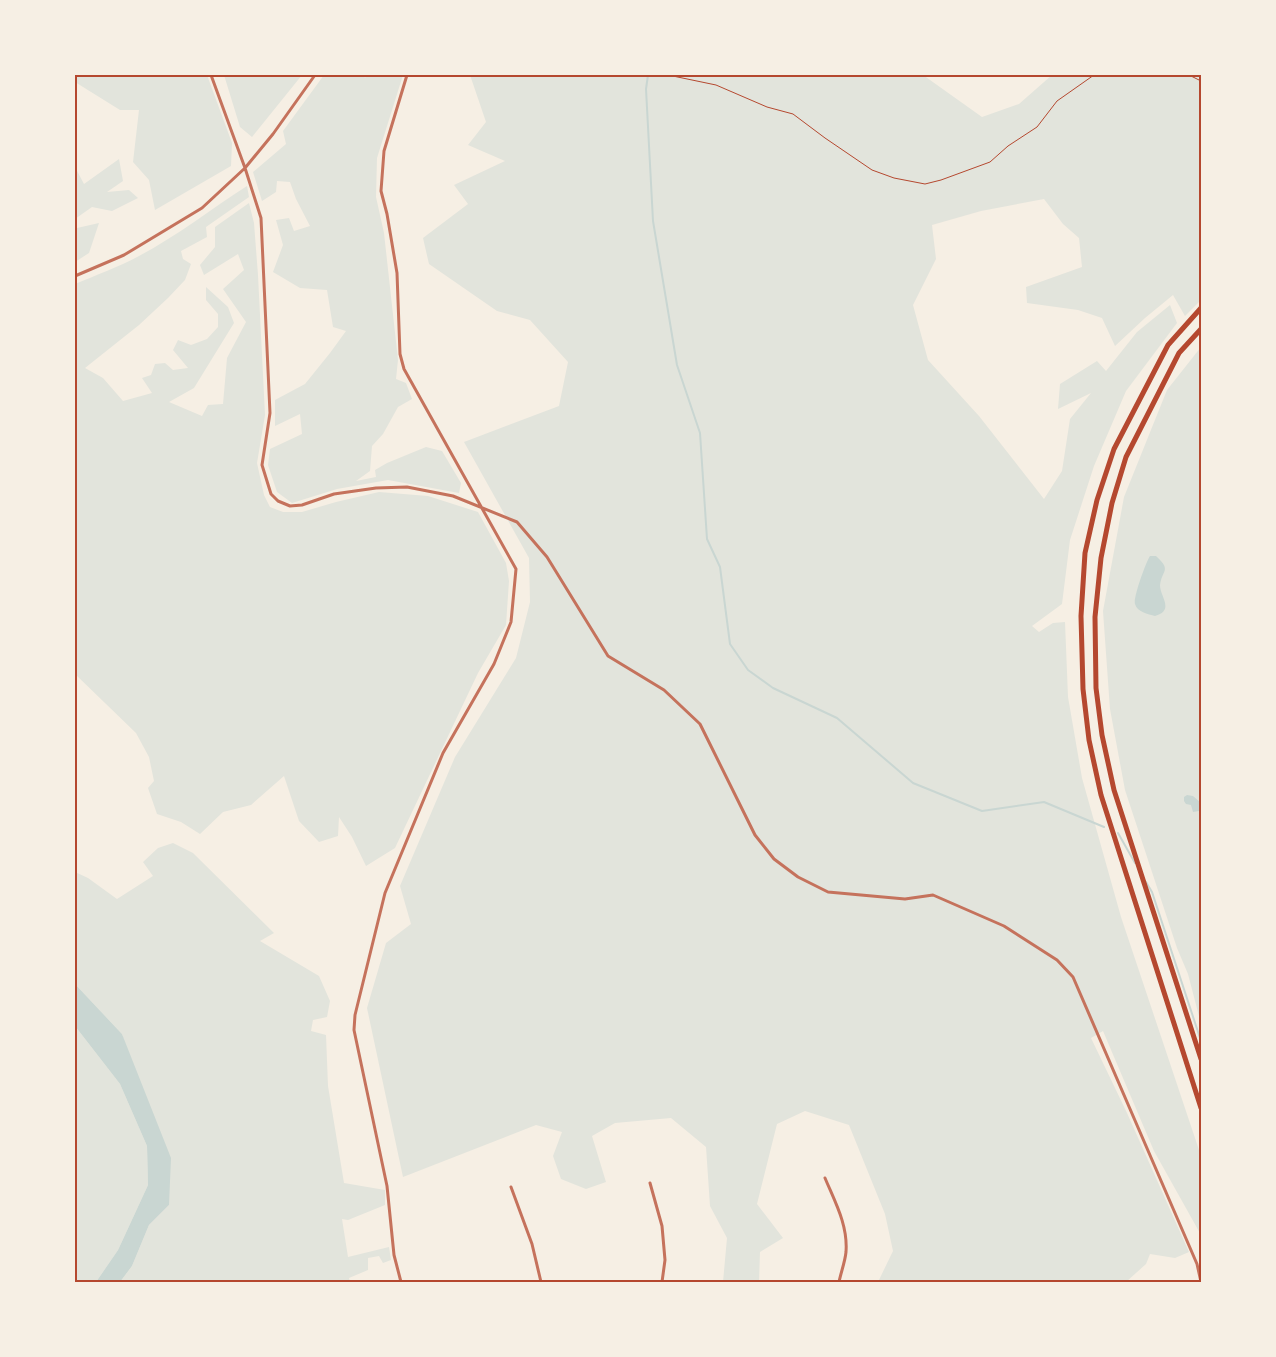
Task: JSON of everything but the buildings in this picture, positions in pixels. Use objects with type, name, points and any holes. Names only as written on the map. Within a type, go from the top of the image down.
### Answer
[{"type":"highway","points":[[1201,308],[1168,344],[1114,449],[1097,500],[1085,553],[1081,616],[1083,689],[1089,740],[1101,795],[1201,1108]]},
{"type":"highway","points":[[1201,329],[1179,353],[1126,457],[1112,503],[1101,558],[1095,617],[1096,688],[1104,745],[1114,790],[1201,1059]]},
{"type":"street","points":[[212,75],[261,218],[270,413],[262,465],[271,494],[278,501],[290,506],[302,505],[334,494],[376,488],[407,487],[453,496],[517,522],[547,557],[608,656],[664,690],[700,724],[755,835],[774,859],[798,877],[828,892],[905,899],[933,895],[1004,926],[1057,960],[1073,977],[1197,1264],[1201,1282]]},
{"type":"street","points":[[75,276],[124,256],[202,208],[245,168],[273,134],[315,75]]},
{"type":"street","points":[[401,1282],[394,1256],[387,1186],[354,1030],[354,1015],[385,893],[443,753],[494,664],[511,622],[516,568],[404,369],[400,354],[397,273],[381,191],[384,151],[407,75]]},
{"type":"street","points":[[825,1178],[842,1219],[846,1236],[846,1252],[839,1282]]},
{"type":"street","points":[[650,1183],[662,1226],[665,1260],[662,1282]]},
{"type":"street","points":[[511,1187],[532,1244],[541,1282]]},
{"type":"path","points":[[668,75],[716,85],[768,107],[793,114],[872,170],[894,178],[925,184],[990,162],[1008,146],[1037,127],[1057,101],[1094,75]]},
{"type":"path","points":[[1188,75],[1201,80]]},
{"type":"shaded area","points":[[75,75],[207,75],[232,143],[231,166],[155,210],[149,180],[133,162],[139,110],[120,110],[75,82]]},
{"type":"shaded area","points":[[224,75],[302,75],[252,137],[240,127]]},
{"type":"shaded area","points":[[324,75],[364,75],[365,78],[367,75],[403,75],[377,158],[376,197],[384,233],[398,360],[396,379],[406,383],[412,399],[398,407],[383,434],[372,446],[370,471],[356,481],[376,477],[375,470],[426,447],[442,451],[461,483],[459,493],[388,480],[337,489],[292,503],[277,492],[268,465],[270,449],[302,434],[300,414],[275,426],[275,400],[305,384],[346,331],[333,327],[327,290],[300,288],[273,272],[283,245],[276,220],[289,218],[294,231],[310,226],[296,199],[290,182],[277,181],[276,192],[262,201],[253,172],[286,144],[283,131]]},
{"type":"shaded area","points":[[470,75],[923,75],[982,117],[1019,104],[1052,75],[1201,75],[1201,300],[1185,316],[1173,295],[1115,346],[1102,318],[1078,310],[1027,303],[1026,287],[1082,267],[1079,238],[1063,224],[1044,199],[981,211],[932,225],[936,259],[913,305],[928,360],[979,416],[1044,499],[1062,471],[1070,419],[1091,393],[1058,409],[1060,384],[1097,361],[1106,371],[1137,332],[1170,305],[1177,323],[1126,391],[1094,466],[1070,540],[1062,604],[1032,626],[1039,632],[1053,623],[1065,622],[1068,697],[1082,778],[1121,917],[1201,1156],[1201,1235],[1154,1151],[1103,1031],[1091,1038],[1127,1113],[1189,1252],[1175,1258],[1150,1254],[1146,1264],[1126,1282],[878,1282],[893,1251],[885,1214],[849,1125],[805,1111],[777,1124],[757,1204],[783,1238],[760,1252],[759,1282],[723,1282],[727,1238],[710,1206],[706,1147],[671,1118],[615,1123],[592,1136],[606,1182],[586,1189],[561,1179],[553,1156],[562,1132],[536,1125],[403,1177],[367,1008],[386,943],[411,924],[400,886],[455,757],[516,658],[530,602],[529,558],[464,442],[559,406],[568,362],[530,320],[497,311],[429,264],[423,238],[468,204],[454,185],[505,161],[468,145],[486,122]]},
{"type":"shaded area","points":[[119,159],[123,181],[107,192],[129,190],[138,198],[112,211],[92,207],[75,219],[75,167],[84,184]]},
{"type":"shaded area","points":[[247,186],[249,197],[206,227],[207,237],[181,251],[183,259],[191,264],[185,280],[139,325],[85,368],[103,378],[123,401],[152,393],[142,378],[151,375],[155,364],[165,363],[173,370],[188,368],[173,350],[178,340],[191,345],[207,339],[218,327],[218,314],[206,300],[206,287],[228,307],[234,323],[194,388],[169,402],[202,416],[208,405],[223,404],[227,358],[246,322],[223,289],[244,270],[238,254],[204,275],[200,265],[215,247],[215,227],[249,203],[254,223],[258,275],[265,415],[257,463],[264,495],[270,507],[283,512],[302,512],[379,492],[428,496],[478,512],[506,563],[509,581],[506,625],[478,673],[395,848],[366,866],[352,837],[339,817],[338,836],[319,842],[299,821],[284,776],[251,805],[223,812],[200,834],[181,822],[157,814],[148,788],[154,781],[149,757],[136,733],[75,674],[75,284],[124,264],[153,248]]},
{"type":"shaded area","points":[[99,223],[89,253],[75,262],[75,225],[77,228]]},
{"type":"shaded area","points":[[1201,347],[1201,1024],[1188,974],[1177,948],[1125,790],[1110,709],[1103,611],[1124,497],[1167,390]]},
{"type":"shaded area","points":[[1150,556],[1156,556],[1165,568],[1160,585],[1165,607],[1161,613],[1155,616],[1140,611],[1135,604],[1143,572]]},
{"type":"shaded area","points":[[1187,795],[1193,796],[1201,803],[1199,811],[1193,812],[1191,805],[1186,804],[1184,797]]},
{"type":"shaded area","points":[[173,843],[193,853],[274,933],[260,941],[319,976],[330,1001],[327,1017],[313,1020],[311,1031],[326,1035],[328,1086],[344,1183],[385,1190],[385,1205],[348,1220],[342,1219],[348,1257],[389,1247],[391,1260],[383,1263],[379,1256],[368,1258],[368,1270],[349,1278],[350,1282],[120,1282],[132,1266],[149,1225],[169,1205],[122,1034],[75,984],[75,872],[88,878],[117,899],[153,876],[143,862],[158,848]]},
{"type":"shaded area","points":[[75,984],[122,1034],[171,1158],[169,1205],[149,1225],[132,1266],[120,1282],[96,1282],[118,1250],[148,1185],[147,1146],[120,1084],[75,1026]]},
{"type":"shaded area","points":[[75,1026],[120,1084],[147,1146],[148,1185],[118,1250],[96,1282],[75,1282]]},
{"type":"waterway","points":[[648,75],[646,89],[653,221],[677,365],[700,433],[707,539],[720,567],[730,644],[748,670],[773,688],[837,718],[913,783],[982,811],[1044,802],[1104,827]]},
{"type":"waterway","points":[[1118,833],[1135,863]]},
{"type":"waterway","points":[[1146,882],[1152,892],[1201,1041]]}]
